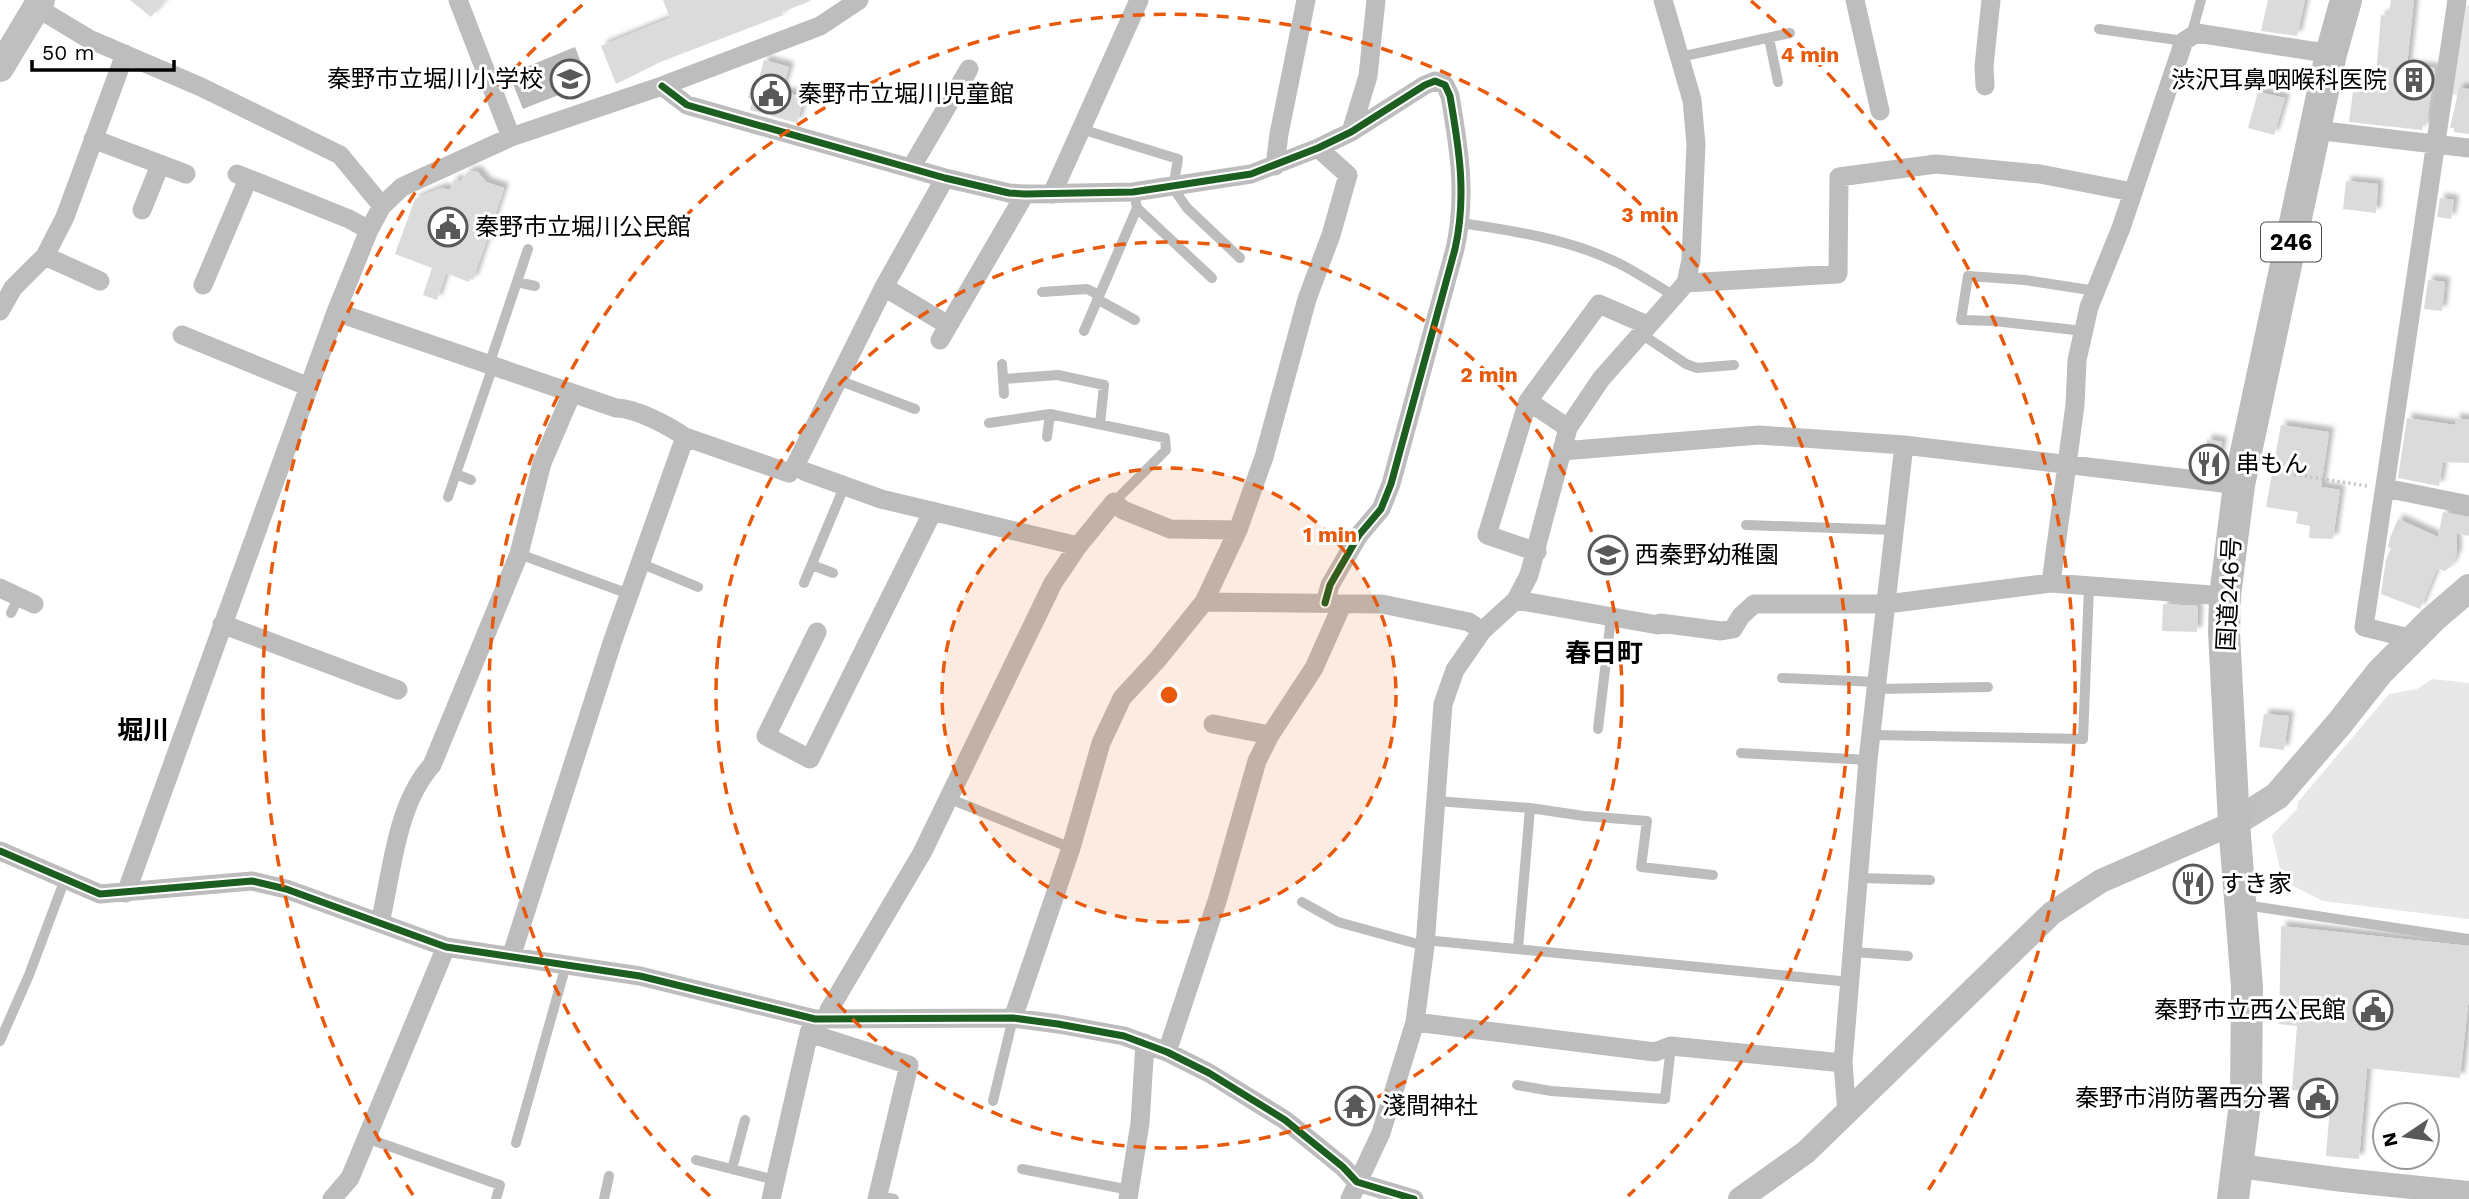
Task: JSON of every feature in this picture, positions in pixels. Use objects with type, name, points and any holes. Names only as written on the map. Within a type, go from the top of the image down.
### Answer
[{"type":"highway","name":"国道246号","points":[[2233,1199],[2246,1095],[2247,1048],[2246,987],[2224,632],[2225,596],[2232,529],[2249,477],[2315,130],[2346,0]]},
{"type":"main road","points":[[0,68],[39,3]]},
{"type":"main road","points":[[2234,823],[2277,796],[2380,673],[2469,588]]},
{"type":"street","points":[[458,0],[511,137]]},
{"type":"street","points":[[125,893],[336,312],[369,230],[382,206],[402,187],[511,137],[662,86],[820,26],[845,12],[859,0]]},
{"type":"street","points":[[1052,194],[1139,0]]},
{"type":"street","points":[[1275,166],[1306,0]]},
{"type":"street","points":[[1351,132],[1368,76],[1376,0]]},
{"type":"street","points":[[1354,1190],[1381,1133],[1415,1021],[1425,943],[1443,704],[1455,670],[1482,631],[1516,600],[1529,575],[1568,428],[1601,379],[1680,290],[1691,260],[1696,144],[1692,100],[1663,0]]},
{"type":"street","points":[[1855,0],[1880,111]]},
{"type":"street","points":[[1985,86],[1975,66],[1991,0]]},
{"type":"street","points":[[2413,639],[2364,627],[2457,0]]},
{"type":"street","points":[[39,3],[89,39],[201,87],[340,155],[382,206]]},
{"type":"street","points":[[2051,583],[2075,405],[2077,359],[2084,331],[2188,38],[2197,33],[2331,54]]},
{"type":"street","points":[[0,311],[13,288],[45,256],[65,217],[125,54]]},
{"type":"street","points":[[911,169],[969,69]]},
{"type":"street","points":[[662,86],[687,105],[945,178],[1009,193],[1135,200],[1173,188],[1251,174],[1275,166],[1351,132],[1425,85],[1435,81],[1445,85],[1450,96],[1462,171],[1461,223],[1391,484],[1381,509],[1359,535],[1330,585],[1333,604],[1304,687],[1270,735],[1257,761],[1218,898],[1167,1052]]},
{"type":"street","points":[[2315,130],[2469,148]]},
{"type":"street","points":[[93,139],[186,174]]},
{"type":"street","points":[[1013,1018],[1071,848],[1101,743],[1122,698],[1204,602],[1238,530],[1264,457],[1307,299],[1331,235],[1348,175],[1318,148]]},
{"type":"street","points":[[142,210],[160,164]]},
{"type":"street","points":[[1680,290],[1838,274],[1839,177],[1936,164],[2040,174],[2132,192]]},
{"type":"street","points":[[203,285],[221,263],[243,177],[349,219],[369,230]]},
{"type":"street","points":[[336,312],[616,408],[625,408],[685,437],[789,473],[795,466],[884,287],[945,178]]},
{"type":"street","points":[[884,287],[944,332],[1025,194]]},
{"type":"street","points":[[45,256],[100,281]]},
{"type":"street","points":[[1537,552],[1487,535],[1528,401],[1599,304],[1644,329]]},
{"type":"street","points":[[182,335],[309,387]]},
{"type":"street","points":[[380,923],[408,805],[420,778],[432,765],[519,554],[542,464],[572,393]]},
{"type":"street","points":[[1528,401],[1568,428]]},
{"type":"street","points":[[1562,451],[1759,435],[1903,445],[2067,465],[2249,477]]},
{"type":"street","points":[[511,957],[629,594],[685,437]]},
{"type":"street","points":[[1847,1114],[1843,1063],[1868,760],[1903,445]]},
{"type":"street","points":[[795,466],[880,499],[1078,546]]},
{"type":"street","points":[[2385,488],[2469,505]]},
{"type":"street","points":[[773,1190],[817,1024],[829,1010],[922,853],[1033,619],[1078,546],[1114,502],[1123,510],[1170,529],[1238,530]]},
{"type":"street","points":[[817,632],[766,736],[810,759],[933,510]]},
{"type":"street","points":[[1516,600],[1611,618],[1721,631],[1733,629],[1741,616],[1754,604],[1887,604],[2051,583],[2225,596]]},
{"type":"street","points":[[0,588],[21,604]]},
{"type":"street","points":[[1204,602],[1382,604],[1469,622],[1482,631]]},
{"type":"street","points":[[222,624],[398,690]]},
{"type":"street","points":[[1213,724],[1270,735]]},
{"type":"street","points":[[1740,1199],[1806,1152],[2062,906],[2101,881],[2234,823]]},
{"type":"street","points":[[0,851],[100,894],[252,881],[286,889],[446,947],[640,976],[692,987],[817,1024],[909,1065],[883,1198]]},
{"type":"street","points":[[331,1199],[350,1178],[446,947]]},
{"type":"street","points":[[817,1024],[1013,1018],[1124,1036],[1167,1052],[1209,1073],[1285,1120],[1343,1167],[1354,1190]]},
{"type":"street","points":[[1415,1021],[1655,1052],[1671,1046],[1843,1063]]},
{"type":"street","points":[[1129,1194],[1140,1123],[1145,1043]]},
{"type":"street","points":[[2239,1166],[2469,1193]]},
{"type":"street","points":[[1354,1190],[1414,1199]]},
{"type":"lane","points":[[2099,29],[2188,38],[2202,0]]},
{"type":"lane","points":[[1680,57],[1790,33]]},
{"type":"lane","points":[[1769,38],[1778,82]]},
{"type":"lane","points":[[1081,129],[1178,159],[1173,188],[1187,208],[1240,258]]},
{"type":"lane","points":[[1084,331],[1135,200],[1212,278]]},
{"type":"lane","points":[[1461,223],[1562,241],[1680,290]]},
{"type":"lane","points":[[448,497],[527,249]]},
{"type":"lane","points":[[2084,331],[1961,320],[1968,276],[2025,280],[2096,292]]},
{"type":"lane","points":[[517,282],[535,286]]},
{"type":"lane","points":[[1042,292],[1087,289],[1135,320]]},
{"type":"lane","points":[[1644,329],[1686,364],[1697,368],[1734,365]]},
{"type":"lane","points":[[1002,364],[1004,394]]},
{"type":"lane","points":[[1003,379],[1058,375],[1104,386],[1100,424]]},
{"type":"lane","points":[[838,380],[915,409]]},
{"type":"lane","points":[[1046,437],[1050,414]]},
{"type":"lane","points":[[989,424],[1050,414],[1165,438],[1166,450],[1114,502]]},
{"type":"lane","points":[[456,474],[471,480]]},
{"type":"lane","points":[[804,583],[844,486]]},
{"type":"lane","points":[[1746,525],[1894,530]]},
{"type":"lane","points":[[519,554],[629,594]]},
{"type":"lane","points":[[640,563],[698,587]]},
{"type":"lane","points":[[812,565],[832,573]]},
{"type":"lane","points":[[1871,736],[2083,739],[2089,587]]},
{"type":"lane","points":[[1598,729],[1611,618]]},
{"type":"lane","points":[[1782,678],[1877,685],[1988,687]]},
{"type":"lane","points":[[1741,753],[1868,760]]},
{"type":"lane","points":[[948,798],[1071,848]]},
{"type":"lane","points":[[1436,801],[1647,821],[1641,867],[1713,875]]},
{"type":"lane","points":[[1518,948],[1530,808]]},
{"type":"lane","points":[[0,1041],[29,975],[65,878]]},
{"type":"lane","points":[[1860,878],[1930,880]]},
{"type":"lane","points":[[1302,902],[1338,922],[1425,943],[1518,948],[1851,982]]},
{"type":"lane","points":[[2240,904],[2469,939]]},
{"type":"lane","points":[[1854,952],[1908,956]]},
{"type":"lane","points":[[516,1143],[566,965]]},
{"type":"lane","points":[[993,1101],[1013,1018]]},
{"type":"lane","points":[[1517,1085],[1550,1091],[1665,1099],[1671,1046]]},
{"type":"lane","points":[[732,1169],[745,1120]]},
{"type":"lane","points":[[366,1138],[500,1185],[496,1199]]},
{"type":"lane","points":[[696,1160],[732,1169],[773,1190]]},
{"type":"lane","points":[[1022,1169],[1129,1194]]},
{"type":"lane","points":[[604,1199],[609,1175]]},
{"type":"path","points":[[2249,477],[2385,488]]},
{"type":"shaded area","points":[[2462,5],[2469,6],[2469,97],[2449,94]]},
{"type":"shaded area","points":[[575,47],[589,83],[523,109],[509,74]]},
{"type":"shaded area","points":[[2432,679],[2469,683],[2469,919],[2323,901],[2283,881],[2272,835],[2297,809],[2298,802],[2389,694],[2417,689]]},
{"type":"building","points":[[130,0],[165,0],[151,17]]},
{"type":"building","points":[[663,0],[810,1],[782,12],[783,15],[660,62],[616,84],[601,46],[670,18]]},
{"type":"building","points":[[2268,0],[2305,0],[2297,36],[2261,31]]},
{"type":"building","points":[[2391,0],[2414,0],[2407,65],[2435,68],[2426,126],[2423,125],[2422,130],[2349,122],[2353,92],[2370,94],[2372,74],[2376,74],[2381,15],[2387,16],[2389,13]]},
{"type":"building","name":"秦野市立堀川児童館","points":[[764,60],[789,67],[782,91],[804,97],[797,123],[750,110],[753,99],[748,98],[752,84],[757,85]]},
{"type":"building","points":[[2459,88],[2469,89],[2469,134],[2454,132],[2454,128],[2450,128]]},
{"type":"building","points":[[2258,92],[2285,98],[2274,135],[2248,128]]},
{"type":"building","name":"秦野市立堀川公民館","points":[[477,171],[486,182],[504,188],[473,280],[470,279],[469,282],[446,273],[437,300],[423,295],[432,268],[395,254],[415,199],[441,188],[450,190],[454,179],[460,182],[468,172]]},
{"type":"building","points":[[2346,181],[2378,184],[2376,213],[2343,209]]},
{"type":"building","points":[[2440,198],[2454,200],[2451,219],[2437,217]]},
{"type":"building","points":[[2428,280],[2445,282],[2442,311],[2424,309]]},
{"type":"building","points":[[2407,418],[2455,425],[2455,418],[2469,420],[2469,463],[2443,462],[2439,486],[2398,478]]},
{"type":"building","points":[[2281,425],[2329,432],[2321,487],[2340,490],[2333,539],[2309,538],[2310,526],[2296,523],[2298,512],[2266,507]]},
{"type":"building","points":[[2207,439],[2222,442],[2217,470],[2202,468]]},
{"type":"building","points":[[2443,512],[2469,517],[2469,536],[2456,533],[2457,553],[2452,565],[2445,571],[2437,568],[2420,609],[2381,594],[2386,560],[2391,548],[2388,547],[2390,538],[2398,519],[2438,537]]},
{"type":"building","points":[[2163,604],[2198,606],[2197,632],[2162,631]]},
{"type":"building","points":[[2264,714],[2289,716],[2284,750],[2259,747]]},
{"type":"building","name":"秦野市立西公民館","points":[[2281,926],[2469,946],[2469,996],[2460,1078],[2367,1068],[2359,1159],[2326,1156],[2331,1093],[2292,1090],[2297,1026],[2279,1024]]},
{"type":"building","name":"淺間神社","points":[[1349,1095],[1366,1101],[1360,1117],[1343,1112]]},
{"type":"cycle path","points":[[662,86],[687,105],[945,178],[1009,193],[1025,194],[1133,192],[1251,174],[1351,132],[1425,85],[1435,81],[1445,85],[1450,96],[1460,172],[1461,210],[1455,249],[1391,484],[1381,509],[1359,535],[1330,585],[1325,603]]},
{"type":"cycle path","points":[[0,851],[100,894],[252,881],[286,889],[446,947],[640,976],[815,1019],[1013,1018],[1124,1036],[1167,1052],[1209,1073],[1285,1120],[1343,1167],[1357,1182],[1414,1199]]},
{"type":"place","name":"秦野市立堀川小学校","points":[[570,79]]},
{"type":"place","name":"渋沢耳鼻咽喉科医院","points":[[2414,80]]},
{"type":"place","name":"秦野市立堀川児童館","points":[[771,94]]},
{"type":"place","name":"秦野市立堀川公民館","points":[[448,227]]},
{"type":"place","name":"串もん","points":[[2209,464]]},
{"type":"place","name":"西秦野幼稚園","points":[[1608,555]]},
{"type":"place","name":"すき家","points":[[2193,884]]},
{"type":"place","name":"秦野市立西公民館","points":[[2373,1010]]},
{"type":"place","name":"秦野市消防署西分署","points":[[2318,1098]]},
{"type":"place","name":"淺間神社","points":[[1355,1106]]},
{"type":"district","name":"春日町","points":[[1604,653]]},
{"type":"district","name":"堀川","points":[[143,730]]}]
